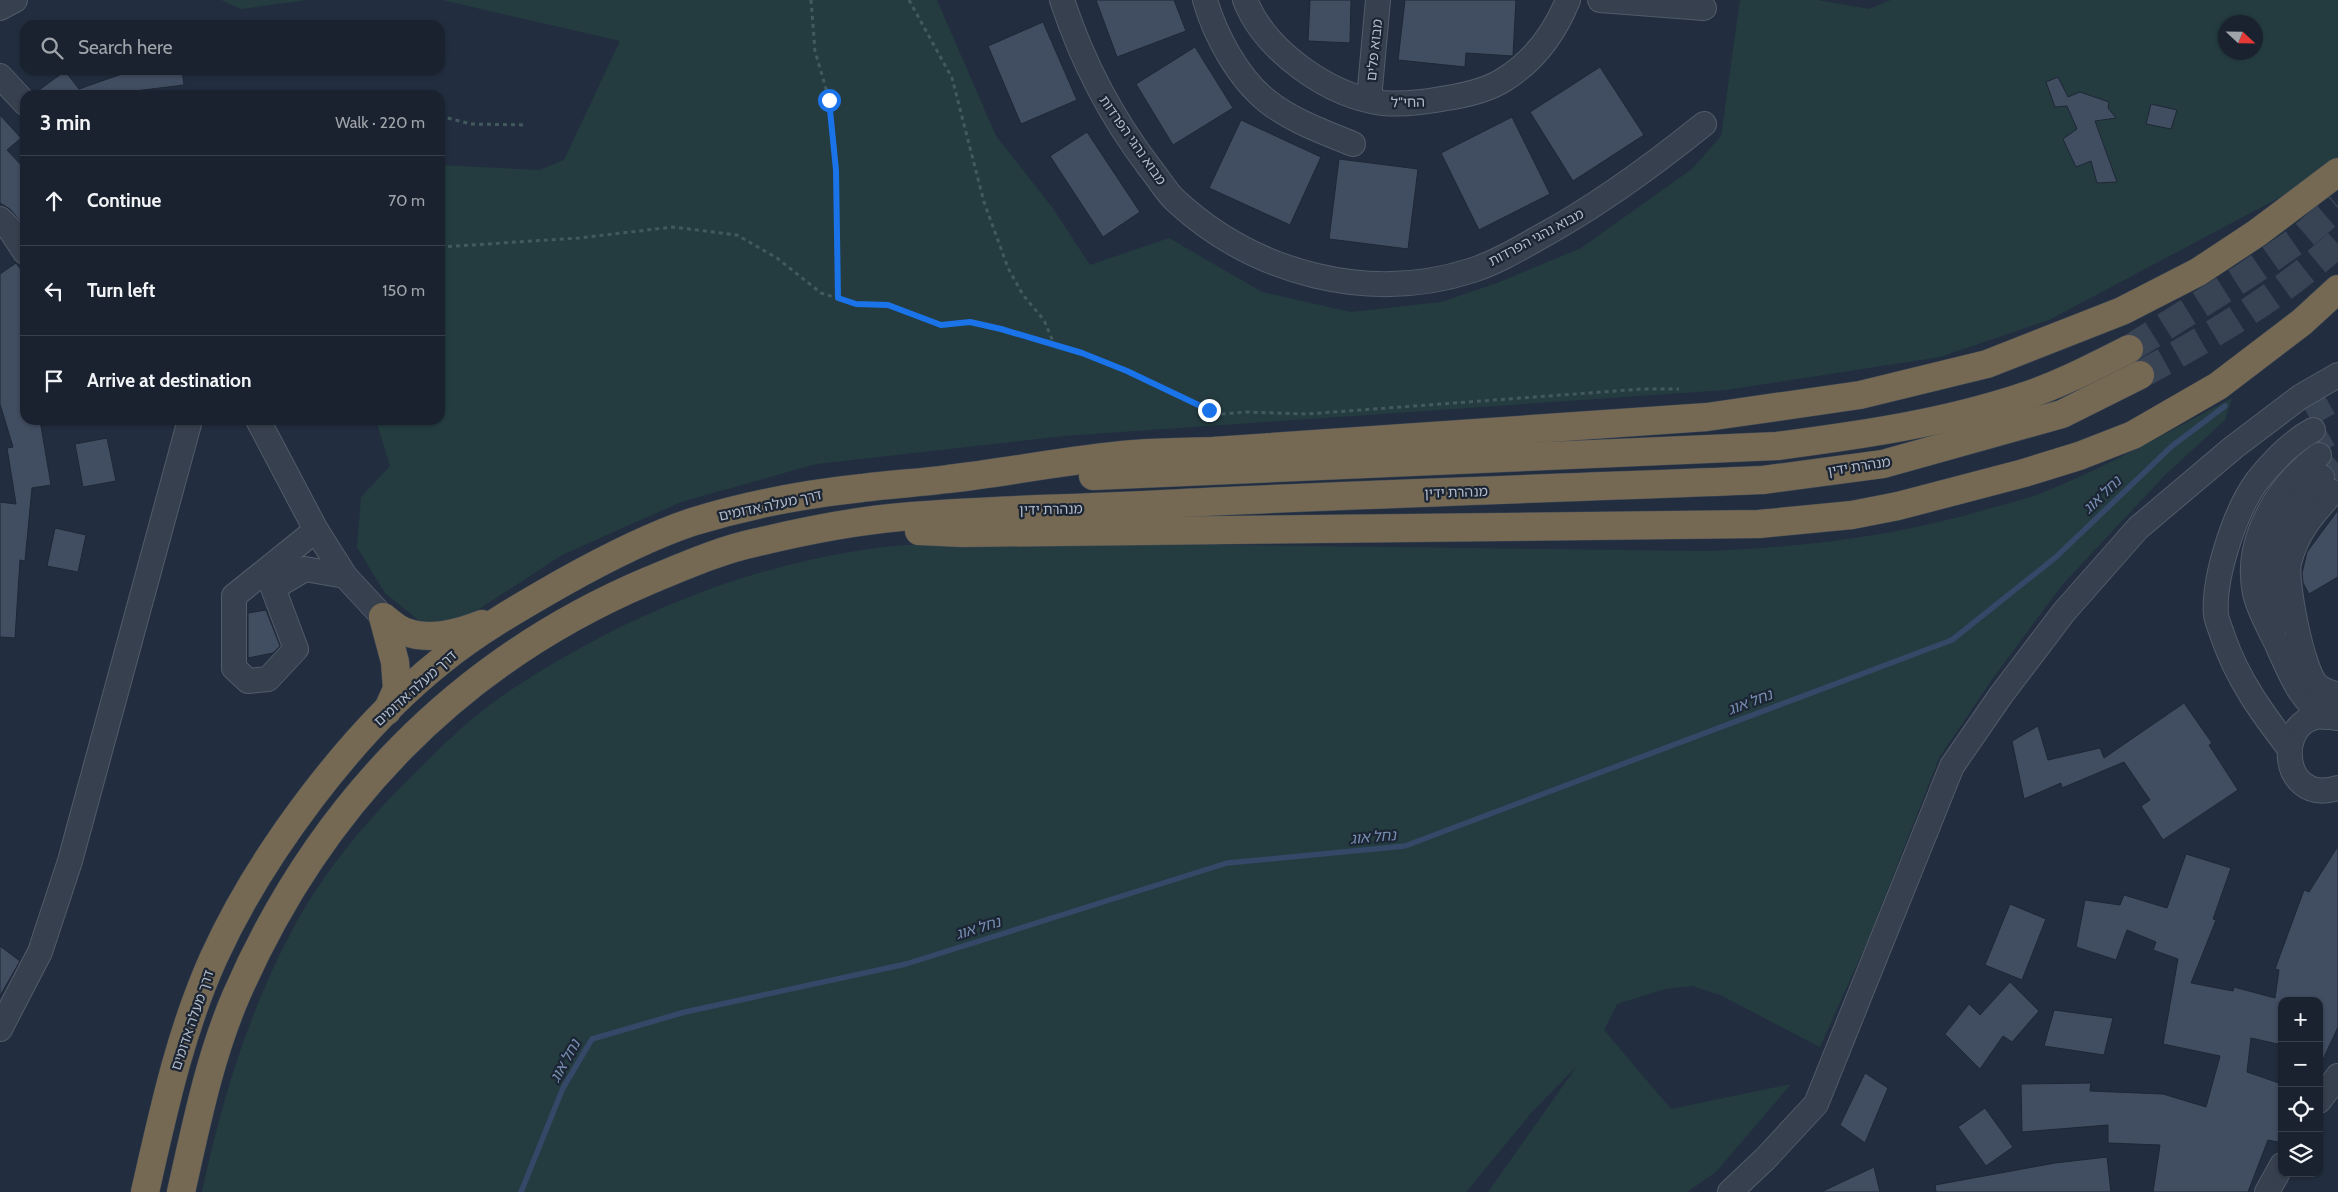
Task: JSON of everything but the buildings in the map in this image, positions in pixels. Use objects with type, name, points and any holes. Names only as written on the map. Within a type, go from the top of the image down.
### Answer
[{"type":"highway","points":[[946,480],[1132,454],[1213,451],[1707,417],[1860,395],[1987,364],[2122,311],[2198,272],[2257,233],[2338,172]]},
{"type":"highway","points":[[181,1192],[208,1074],[234,1001],[268,928],[300,873],[340,816],[382,766],[428,721],[471,685],[519,649],[569,618],[674,570],[756,542],[850,531],[962,533],[1759,524],[1852,515],[1965,490],[2079,456],[2133,435],[2218,386],[2302,322],[2338,289]]},
{"type":"highway","points":[[946,480],[1083,476],[1777,446],[1863,434],[1958,416],[2025,396],[2073,377],[2129,349]]},
{"type":"highway","name":"מנהרת ידין","points":[[756,542],[896,517],[1026,509],[1763,480],[1884,464],[2062,414],[2140,375]]},
{"type":"highway","name":"דרך מעלה אדומים","points":[[145,1192],[168,1092],[191,1018],[218,949],[240,906],[273,852],[310,800],[356,744],[387,711],[439,662],[500,618],[606,558],[691,523],[774,502],[859,488],[946,480]]},
{"type":"highway","points":[[383,617],[405,632],[430,636],[465,631],[500,618]]},
{"type":"highway","points":[[383,617],[395,662],[397,689],[387,711]]},
{"type":"street","points":[[0,8],[15,0]]},
{"type":"street","name":"מבוא נהגי הפרדות","points":[[1062,0],[1073,35],[1098,89],[1136,150],[1174,199],[1224,239],[1267,260],[1304,273],[1341,281],[1408,283],[1443,279],[1475,269],[1510,254],[1561,226],[1620,189],[1704,124]]},
{"type":"street","points":[[1205,0],[1223,43],[1246,80],[1267,101],[1302,123],[1353,144]]},
{"type":"street","name":"החי\"ל","points":[[1245,0],[1260,28],[1304,71],[1350,94],[1369,99],[1407,104],[1430,102],[1468,94],[1505,79],[1531,57],[1546,41],[1561,17],[1568,0]]},
{"type":"street","name":"מבוא פלים","points":[[1369,99],[1378,0]]},
{"type":"street","points":[[1600,0],[1704,8]]},
{"type":"street","points":[[0,76],[20,98]]},
{"type":"street","points":[[0,219],[9,228],[20,244]]},
{"type":"street","points":[[1730,1192],[1765,1159],[1816,1104],[1952,766],[2001,695],[2064,612],[2138,528],[2234,447],[2300,397],[2338,375]]},
{"type":"street","points":[[0,1028],[40,952],[70,862],[189,425]]},
{"type":"street","points":[[261,425],[316,530],[345,576],[383,617]]},
{"type":"street","points":[[2289,748],[2244,686],[2230,656],[2216,616],[2219,573],[2258,466],[2287,429],[2317,453]]},
{"type":"street","points":[[2317,453],[2273,481],[2257,514],[2248,549],[2255,593],[2293,680],[2302,696],[2335,718]]},
{"type":"street","points":[[2293,680],[2275,613],[2269,575],[2276,540],[2317,453]]},
{"type":"street","points":[[2317,453],[2307,521],[2288,565],[2290,599],[2309,674],[2317,685],[2338,695]]},
{"type":"street","points":[[316,530],[234,596],[234,668],[248,681],[268,678],[296,649],[273,588],[305,569],[345,576]]},
{"type":"street","points":[[2335,718],[2313,719],[2304,724],[2294,735],[2289,748],[2291,767],[2301,781],[2317,790],[2337,789]]},
{"type":"street","points":[[2323,1097],[2338,1076]]},
{"type":"street","points":[[2267,1192],[2278,1172]]},
{"type":"path","points":[[811,0],[816,51],[829,100],[836,170],[838,298]]},
{"type":"path","points":[[909,0],[952,78],[984,202],[1008,268],[1023,296],[1044,320],[1054,345]]},
{"type":"path","points":[[445,117],[471,124],[527,125]]},
{"type":"path","points":[[445,247],[579,238],[673,227],[737,235],[777,258],[821,293],[856,304],[888,305],[941,325],[970,322],[1082,353],[1127,371],[1209,410],[1222,414],[1246,412],[1307,414],[1642,389],[1679,389]]},
{"type":"green space","points":[[221,0],[308,0],[241,9]]},
{"type":"green space","points":[[442,0],[937,0],[996,136],[1052,207],[1090,265],[1169,238],[1262,292],[1351,312],[1441,302],[1497,283],[1581,248],[1692,169],[1721,136],[1740,0],[1817,0],[1869,9],[1891,0],[2338,0],[2338,161],[2322,175],[2049,320],[1940,357],[1726,390],[1064,436],[816,464],[681,502],[562,555],[453,626],[423,624],[385,593],[357,547],[361,497],[390,466],[378,425],[445,425],[445,165],[539,170],[564,160],[620,41]]},
{"type":"green space","points":[[2232,398],[2225,420],[2165,475],[2062,585],[1993,678],[1939,758],[1867,942],[1820,1047],[1720,995],[1692,986],[1665,989],[1617,1004],[1604,1030],[1671,1109],[1791,1084],[1716,1172],[1687,1192],[1488,1192],[1577,1066],[1532,1112],[1466,1192],[202,1192],[229,1086],[252,1017],[266,983],[311,898],[351,842],[398,790],[456,733],[502,696],[586,645],[674,603],[766,571],[814,559],[862,550],[926,544],[991,542],[1704,551],[1777,547],[1849,539],[1955,518],[2035,495],[2119,458]]},
{"type":"waterway","name":"נחל אוג","points":[[521,1192],[563,1088],[592,1039],[685,1012],[906,964],[1227,863],[1405,846],[1952,640],[2056,557],[2172,446],[2225,406]]},
{"type":"tunnel","points":[[2129,349],[2247,275],[2302,237],[2338,206]]},
{"type":"tunnel","points":[[2140,375],[2218,331],[2268,299],[2338,243]]},
{"type":"tunnel","points":[[2308,415],[2338,398]]},
{"type":"tunnel","points":[[2308,447],[2338,429]]},
{"type":"tunnel","points":[[2322,477],[2338,463]]},
{"type":"route","points":[[829,100],[836,170],[838,298],[856,304],[888,305],[941,325],[970,322],[1001,329],[1082,353],[1127,371],[1209,410]]}]
